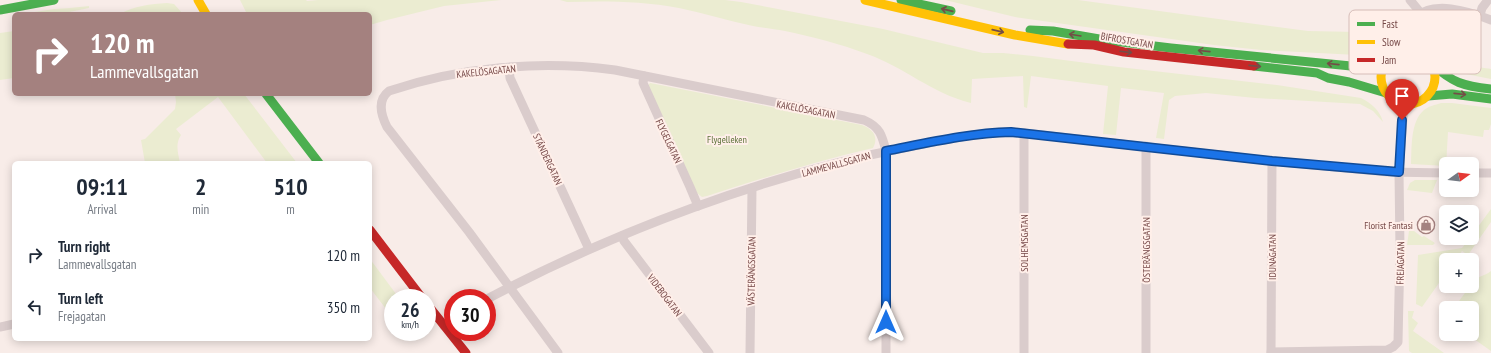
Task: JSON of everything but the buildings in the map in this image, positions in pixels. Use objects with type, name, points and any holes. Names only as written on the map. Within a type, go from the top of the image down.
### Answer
[{"type":"main road","points":[[0,10],[54,0]]},
{"type":"main road","points":[[198,0],[205,12]]},
{"type":"main road","name":"BIFROSTGATAN","points":[[865,0],[1015,35],[1076,45],[1094,45],[1124,52],[1317,73],[1328,78],[1349,82],[1386,93],[1394,101],[1404,104]]},
{"type":"main road","name":"BIFROSTGATAN","points":[[901,0],[1029,30],[1053,31],[1105,40],[1349,66]]},
{"type":"main road","points":[[1382,74],[1382,85],[1386,93]]},
{"type":"main road","points":[[1428,96],[1435,83],[1435,74]]},
{"type":"main road","points":[[1443,74],[1460,84],[1491,89]]},
{"type":"main road","points":[[1404,104],[1415,104],[1428,96],[1438,94],[1456,93],[1491,98]]},
{"type":"main road","points":[[268,96],[317,161]]},
{"type":"main road","points":[[372,233],[415,289]]},
{"type":"main road","points":[[436,316],[444,326]]},
{"type":"main road","points":[[456,341],[466,353]]},
{"type":"street","points":[[1410,0],[1418,10]]},
{"type":"street","points":[[1481,12],[1488,0]]},
{"type":"street","points":[[1424,10],[1445,4],[1466,10]]},
{"type":"street","points":[[1481,15],[1491,20]]},
{"type":"street","name":"KAKELÖSAGATAN","points":[[558,353],[508,288],[469,232],[387,127],[384,121],[381,102],[385,94],[389,91],[400,87],[461,73],[509,68],[585,66],[615,70],[864,120],[872,124],[877,129],[882,137],[886,151]]},
{"type":"street","name":"STÄNDERGATAN","points":[[509,68],[510,78],[589,249]]},
{"type":"street","name":"FLYGELGATAN","points":[[644,76],[643,83],[698,206]]},
{"type":"street","name":"FREJAGATAN","points":[[1271,352],[1379,351],[1393,348],[1398,342],[1400,250],[1399,172],[1404,104]]},
{"type":"street","name":"LAMMEVALLSGATAN","points":[[496,294],[589,249],[698,206],[752,188],[839,162],[886,151],[978,134],[1024,133],[1272,161],[1399,172],[1439,173]]},
{"type":"street","name":"SOLHEMSGATAN","points":[[1024,133],[1024,353]]},
{"type":"street","name":"ÖSTERÄNGSGATAN","points":[[1146,146],[1146,353]]},
{"type":"street","points":[[886,151],[886,353]]},
{"type":"street","name":"IDUNAGATAN","points":[[1271,352],[1272,161]]},
{"type":"street","points":[[1479,173],[1491,173]]},
{"type":"street","name":"VÄSTERÄNGSGATAN","points":[[750,353],[752,188]]},
{"type":"street","name":"VIDEBOGATAN","points":[[622,236],[709,353]]},
{"type":"street","points":[[0,327],[12,324]]},
{"type":"green space","points":[[240,0],[501,0],[444,6],[372,24],[372,12],[246,12]]},
{"type":"green space","points":[[560,0],[725,0],[741,2],[883,29],[983,53],[1033,56],[1277,85],[1361,98],[1375,107],[1383,122],[1373,111],[1360,104],[1255,98],[1206,93],[1175,96],[1169,100],[1164,139],[1156,138],[1164,93],[1121,88],[1116,135],[1103,134],[1108,86],[1031,76],[1027,108],[1024,107],[1023,76],[972,79],[971,103],[957,99],[930,87],[880,59],[816,38],[757,27],[688,10],[665,6],[623,2],[567,2]]},
{"type":"green space","points":[[945,0],[1078,0],[1308,31],[1349,32],[1349,55],[1261,50],[1214,45],[1015,17]]},
{"type":"green space","points":[[154,4],[174,4],[181,12],[124,12],[142,6]]},
{"type":"green space","points":[[89,6],[89,8],[69,12],[35,12],[54,9]]},
{"type":"green space","points":[[12,31],[12,78],[0,80],[0,33]]},
{"type":"green space","points":[[1481,67],[1491,69],[1491,79],[1467,74],[1481,74]]},
{"type":"green space","name":"Flygelleken","points":[[650,83],[862,125],[872,131],[875,137],[875,144],[873,148],[810,164],[702,197],[697,193],[647,87]]},
{"type":"green space","points":[[175,96],[246,96],[295,161],[266,161],[218,97],[176,129],[181,135],[178,145],[180,161],[145,161],[141,140],[145,139],[175,109]]},
{"type":"green space","points":[[1441,103],[1452,103],[1491,108],[1491,124],[1489,130],[1484,130],[1483,137],[1448,132],[1447,157],[1439,157],[1439,166],[1411,164],[1412,143],[1416,121],[1424,110]]},
{"type":"green space","points":[[1415,180],[1437,180],[1432,193],[1407,190],[1410,183]]},
{"type":"green space","points":[[1491,209],[1491,222],[1479,239],[1479,225]]},
{"type":"green space","points":[[1409,231],[1414,231],[1422,237],[1424,236],[1435,243],[1433,245],[1407,245]]},
{"type":"green space","points":[[1464,245],[1475,245],[1469,253],[1462,251],[1460,253],[1439,253],[1439,283],[1422,307],[1416,304],[1418,255],[1462,248]]},
{"type":"green space","points":[[372,262],[392,289],[384,289],[384,306],[372,291]]},
{"type":"green space","points":[[1491,271],[1491,351],[1477,341],[1479,341],[1479,301],[1459,301],[1465,293],[1479,293],[1479,277]]},
{"type":"green space","points":[[1408,311],[1414,311],[1412,318],[1418,323],[1413,331],[1444,353],[1412,353],[1409,351]]},
{"type":"traffic: fast","points":[[0,10],[54,0]]},
{"type":"traffic: fast","points":[[901,0],[951,11]]},
{"type":"traffic: fast","points":[[1030,30],[1053,31],[1105,40],[1171,48],[1349,66]]},
{"type":"traffic: fast","points":[[1254,66],[1317,73],[1328,78],[1349,82],[1386,93]]},
{"type":"traffic: fast","points":[[1444,74],[1466,85],[1491,89]]},
{"type":"traffic: fast","points":[[1428,96],[1452,94],[1491,99]]},
{"type":"traffic: fast","points":[[268,96],[317,161]]},
{"type":"traffic: slow","points":[[198,0],[205,12]]},
{"type":"traffic: slow","points":[[865,0],[1015,35],[1068,44]]},
{"type":"traffic: slow","points":[[1381,74],[1381,82],[1385,92],[1393,100],[1403,104],[1413,104],[1423,100],[1431,92],[1435,82],[1435,77]]},
{"type":"traffic: jam","points":[[1068,44],[1094,45],[1124,52],[1254,66]]},
{"type":"traffic: jam","points":[[372,233],[415,289]]},
{"type":"traffic: jam","points":[[436,315],[466,353]]},
{"type":"place","name":"Florist Fantasi","points":[[1426,225]]},
{"type":"route","points":[[886,322],[886,151],[956,138],[1011,132],[1272,161],[1399,172],[1402,120]]}]
